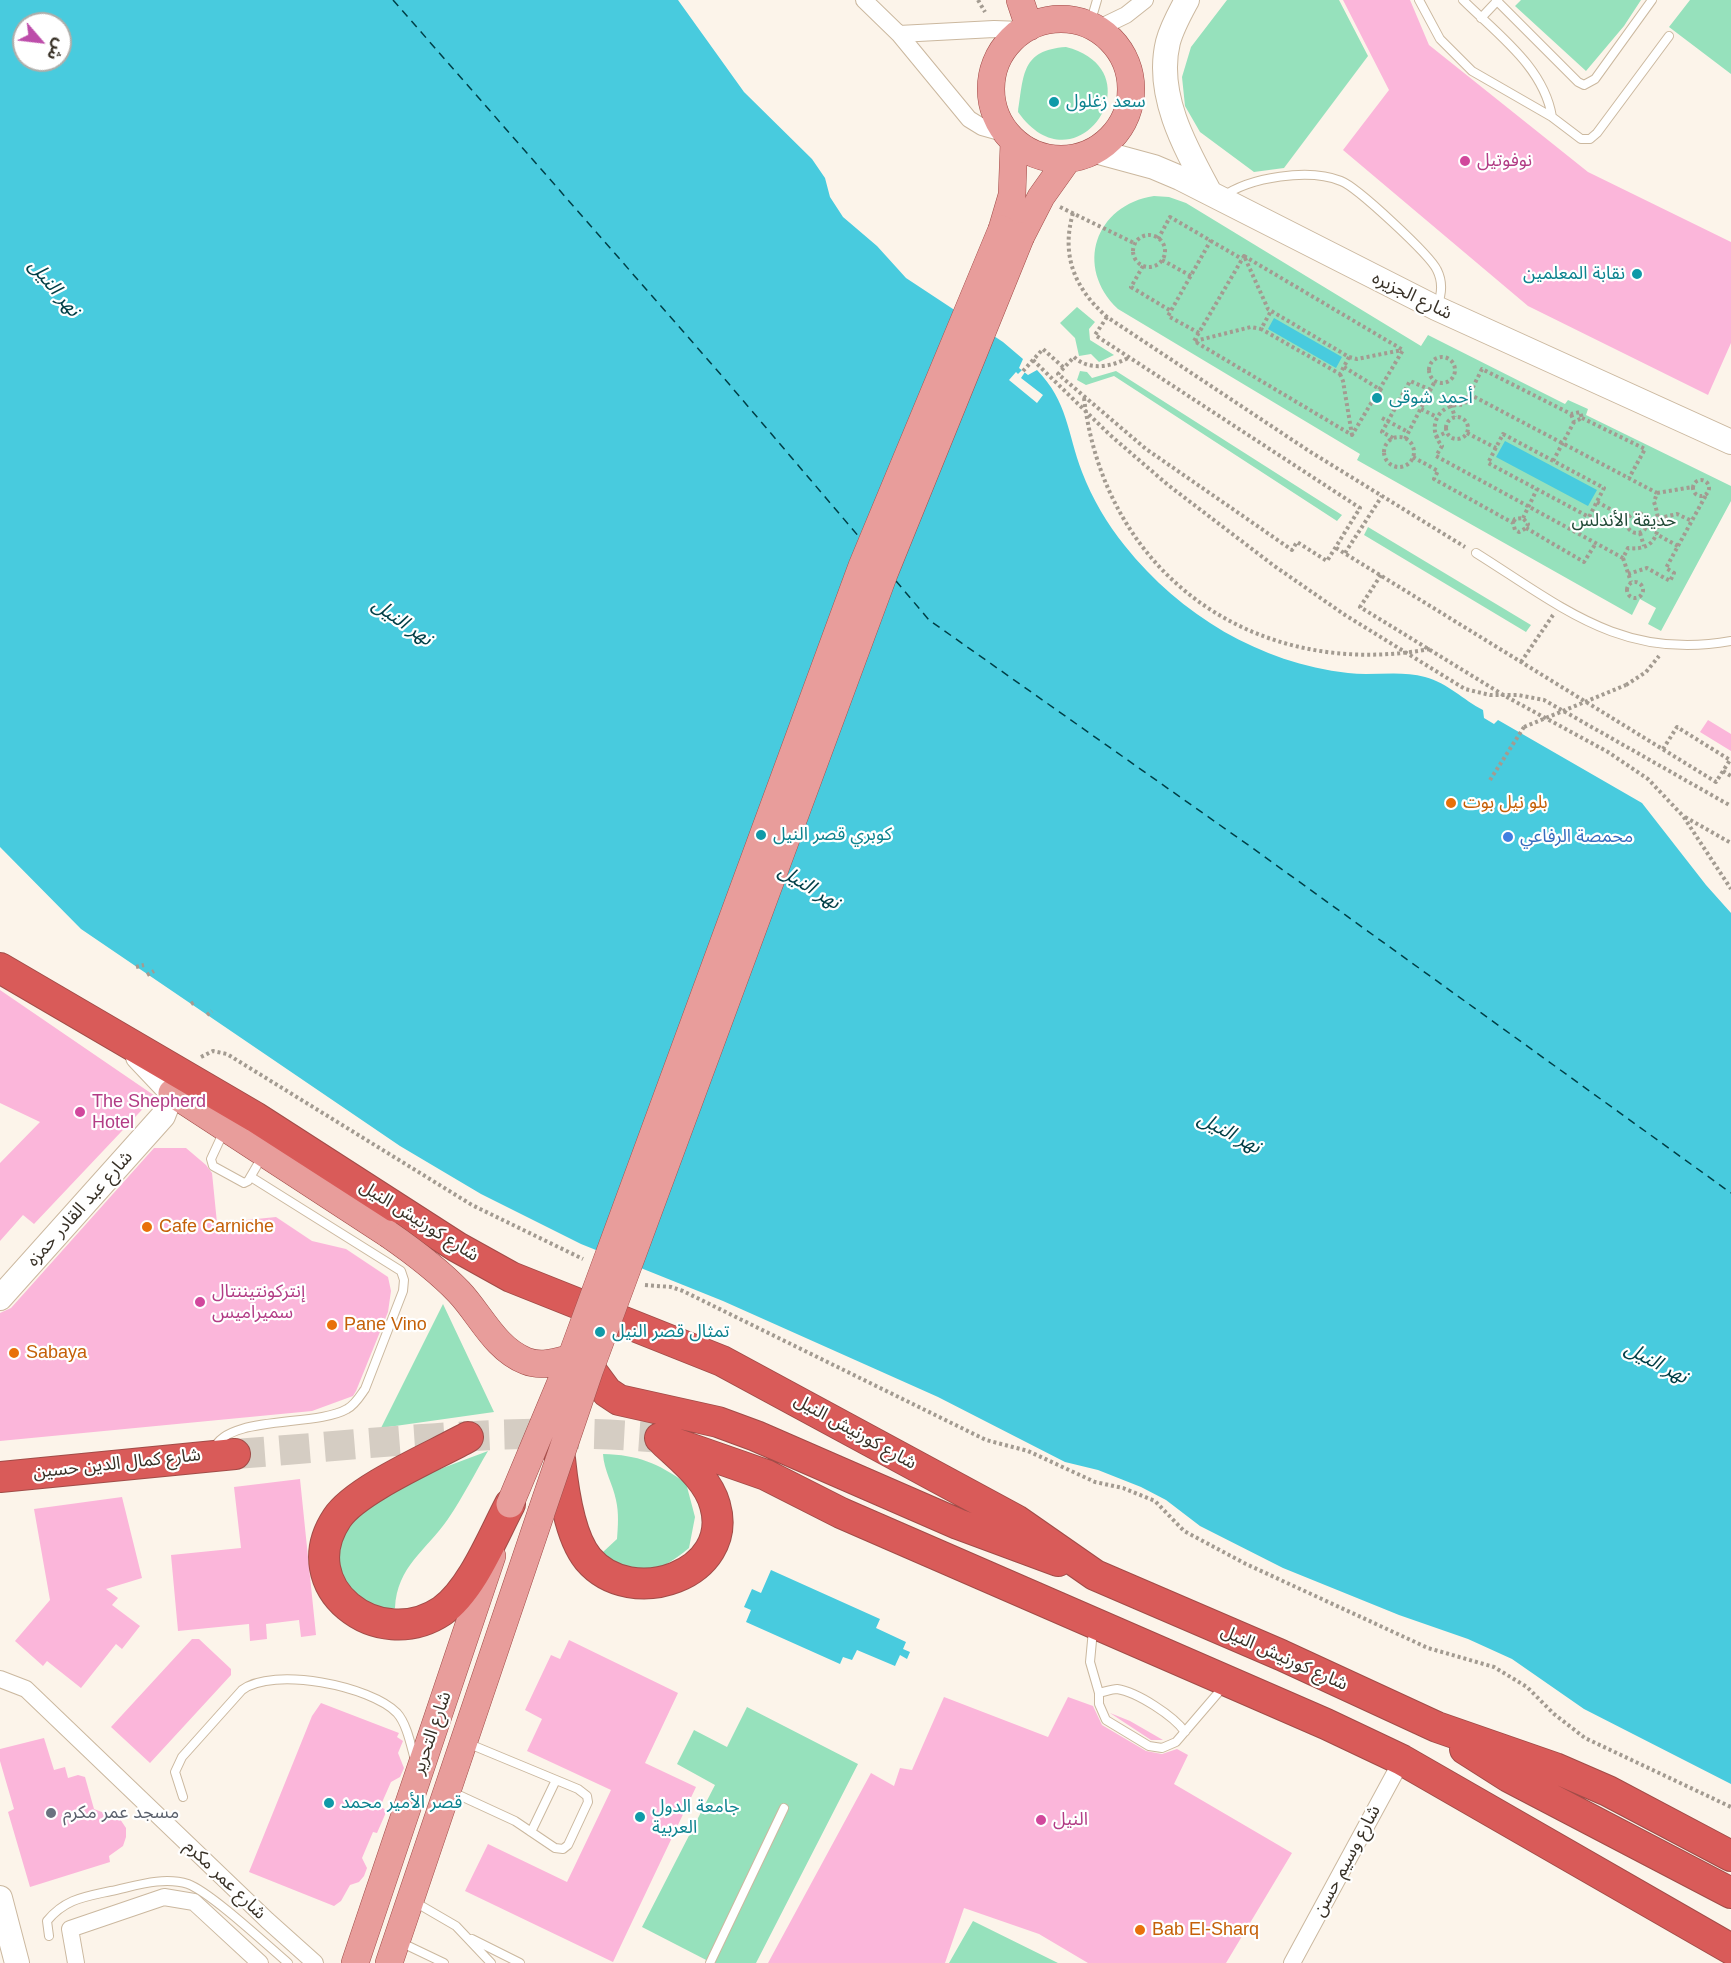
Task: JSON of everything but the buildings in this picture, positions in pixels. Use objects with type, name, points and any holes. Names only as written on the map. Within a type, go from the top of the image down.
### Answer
[{"type":"highway","name":"شارع كورنيش النيل","points":[[0,968],[117,1038],[175,1083],[255,1117],[466,1252],[511,1277],[678,1343],[752,1377],[1016,1520],[1095,1575],[1281,1655],[1437,1727],[1555,1768],[1597,1786],[1731,1856]]},
{"type":"highway","points":[[580,1364],[608,1392],[620,1400],[718,1422],[756,1436],[958,1524],[1095,1575]]},
{"type":"highway","points":[[468,1437],[356,1500],[338,1517],[326,1540],[323,1565],[331,1584],[347,1608],[370,1622],[397,1626],[423,1622],[444,1610],[460,1593],[477,1568],[510,1504]]},
{"type":"highway","points":[[560,1459],[568,1510],[587,1558],[605,1574],[627,1583],[651,1585],[674,1579],[694,1567],[709,1548],[718,1526],[716,1506],[710,1489],[660,1438],[766,1475],[841,1513],[1228,1681],[1401,1760],[1731,1949]]},
{"type":"highway","name":"شارع كمال الدين حسين","points":[[2,1474],[223,1454]]},
{"type":"highway","points":[[1106,1628],[1137,1593]]},
{"type":"highway","points":[[1437,1727],[1479,1759],[1509,1777],[1731,1893]]},
{"type":"main road","points":[[1020,0],[1026,28]]},
{"type":"main road","points":[[1082,14],[1113,42],[1125,60],[1131,80],[1130,101],[1124,120],[1112,138],[1095,151],[1068,159],[1048,158],[1030,152],[1011,138],[996,114],[991,90],[994,67],[1006,46],[1026,28],[1054,19],[1082,14]]},
{"type":"main road","points":[[1011,138],[1011,232]]},
{"type":"main road","points":[[175,1083],[225,1129],[257,1165],[388,1234],[431,1264],[461,1294],[506,1350],[526,1361],[544,1364],[580,1364],[862,566],[1011,232],[1041,197],[1068,159]]},
{"type":"main road","name":"شارع التحرير","points":[[393,1952],[560,1459],[580,1364]]},
{"type":"main road","name":"شارع التحرير","points":[[355,1963],[510,1504],[580,1364]]},
{"type":"street","points":[[864,0],[899,34],[969,119],[982,127],[1011,138]]},
{"type":"street","points":[[1082,14],[1126,15],[1145,0]]},
{"type":"street","points":[[1187,0],[1168,42],[1166,76],[1173,115],[1188,152],[1215,196]]},
{"type":"street","points":[[899,34],[1026,28]]},
{"type":"street","name":"شارع الجزيره","points":[[1095,151],[1154,167],[1436,308],[1731,442]]},
{"type":"street","name":"شارع عبد القادر حمزه","points":[[0,1298],[163,1116],[175,1083]]},
{"type":"street","name":"شارع عمر مكرم","points":[[0,1678],[26,1689],[267,1920],[315,1963]]},
{"type":"street","name":"شارع وسيم حسن","points":[[1292,1963],[1401,1760]]},
{"type":"street","points":[[0,1898],[17,1963]]},
{"type":"street","points":[[76,1963],[69,1929],[164,1898],[194,1902],[260,1963]]},
{"type":"lane","points":[[1419,0],[1440,39],[1472,72],[1552,117],[1581,139],[1590,139],[1597,133],[1669,36]]},
{"type":"lane","points":[[1463,0],[1532,69],[1549,99],[1552,117]]},
{"type":"lane","points":[[1481,18],[1497,0],[1578,82],[1584,85],[1595,79],[1652,0]]},
{"type":"lane","points":[[1215,196],[1263,178],[1326,177],[1352,186],[1434,263],[1441,286],[1436,308]]},
{"type":"lane","points":[[1476,553],[1592,625],[1628,638],[1665,645],[1710,645],[1731,641]]},
{"type":"lane","points":[[223,1454],[219,1439],[226,1434],[327,1415],[346,1410],[356,1401],[365,1389],[403,1291],[404,1280],[401,1271],[257,1165],[249,1181],[241,1183],[212,1164],[211,1159],[225,1129]]},
{"type":"lane","points":[[1106,1628],[1090,1662],[1099,1693],[1099,1704],[1106,1720],[1149,1746],[1162,1748],[1176,1742],[1228,1681]]},
{"type":"lane","points":[[183,1797],[175,1772],[182,1757],[242,1690],[252,1682],[264,1679],[310,1680],[325,1683],[390,1707],[399,1715],[419,1772]]},
{"type":"lane","points":[[1099,1693],[1116,1689],[1134,1695],[1178,1722],[1185,1732]]},
{"type":"lane","points":[[449,1791],[514,1821],[555,1848],[563,1849],[568,1845],[588,1802],[583,1792],[466,1742]]},
{"type":"lane","points":[[531,1832],[556,1780]]},
{"type":"lane","points":[[710,1963],[784,1808]]},
{"type":"lane","points":[[49,1936],[47,1921],[58,1907],[77,1899],[148,1883],[170,1881],[188,1884],[204,1893],[288,1963]]},
{"type":"lane","points":[[410,1899],[442,1917],[469,1938],[491,1963]]},
{"type":"lane","points":[[469,1938],[520,1963]]},
{"type":"lane","points":[[393,1952],[444,1963]]},
{"type":"path","points":[[1041,197],[1136,244]]},
{"type":"path","points":[[1073,213],[1067,240],[1071,268],[1084,293],[1107,317],[1237,404],[1476,553]]},
{"type":"path","points":[[1158,238],[1170,217],[1403,350]]},
{"type":"path","points":[[1146,236],[1158,238],[1165,248],[1162,260],[1154,266],[1143,266],[1134,254],[1136,244],[1146,236]]},
{"type":"path","points":[[1199,333],[1168,316],[1211,240]]},
{"type":"path","points":[[1243,257],[1251,266],[1266,306],[1271,311],[1349,357],[1357,359],[1403,350]]},
{"type":"path","points":[[1194,341],[1243,257]]},
{"type":"path","points":[[1162,260],[1191,276]]},
{"type":"path","points":[[1143,266],[1131,287],[1171,311]]},
{"type":"path","points":[[1261,329],[1271,311]]},
{"type":"path","points":[[1107,317],[1095,335],[1360,508],[1327,561],[1297,542],[1292,550],[1178,473],[1058,374],[1074,357],[1080,363],[1101,366],[1128,358]]},
{"type":"path","points":[[1194,341],[1251,327],[1261,329],[1340,374],[1352,435]]},
{"type":"path","points":[[1194,341],[1352,435]]},
{"type":"path","points":[[1023,370],[1043,349],[1064,368]]},
{"type":"path","points":[[1352,435],[1370,411],[1403,350]]},
{"type":"path","points":[[1340,374],[1349,357]]},
{"type":"path","points":[[1440,357],[1446,358],[1455,367],[1452,378],[1448,382],[1436,381],[1430,371],[1431,365],[1440,357]]},
{"type":"path","points":[[1033,360],[1086,413],[1203,513],[1273,565],[1404,654],[1464,688],[1490,695],[1530,696],[1544,700],[1731,806]]},
{"type":"path","points":[[1344,367],[1382,390]]},
{"type":"path","points":[[1629,478],[1645,448],[1582,418],[1580,412],[1571,414],[1482,369],[1464,405],[1451,405],[1437,417],[1436,437],[1442,446],[1436,456],[1623,558],[1631,582],[1627,591],[1633,598],[1638,598],[1642,595],[1643,586],[1640,582],[1631,582]]},
{"type":"path","points":[[1393,438],[1388,441],[1384,452],[1389,463],[1400,467],[1410,462],[1413,457],[1413,446],[1405,439],[1393,438],[1382,432],[1397,399],[1411,380],[1431,390]]},
{"type":"path","points":[[1405,439],[1436,381]]},
{"type":"path","points":[[1470,394],[1657,493],[1693,488]]},
{"type":"path","points":[[1084,397],[1098,463],[1119,511],[1149,554],[1186,591],[1228,620],[1276,641],[1335,654],[1404,654],[1430,649]]},
{"type":"path","points":[[1451,405],[1455,417]]},
{"type":"path","points":[[1421,409],[1437,417]]},
{"type":"path","points":[[1571,414],[1574,422]]},
{"type":"path","points":[[1455,417],[1446,425],[1447,432],[1450,436],[1459,439],[1467,433]]},
{"type":"path","points":[[1455,417],[1464,419],[1467,423],[1467,433]]},
{"type":"path","points":[[1382,418],[1408,432]]},
{"type":"path","points":[[1553,461],[1574,422],[1582,418]]},
{"type":"path","points":[[1436,437],[1447,432]]},
{"type":"path","points":[[1467,433],[1496,448]]},
{"type":"path","points":[[1503,434],[1553,461],[1604,488],[1589,517],[1488,463],[1503,434]]},
{"type":"path","points":[[1413,457],[1438,471],[1434,479],[1513,523],[1515,530],[1519,532],[1527,528]]},
{"type":"path","points":[[1628,574],[1647,568],[1670,581],[1674,573],[1666,568],[1709,487],[1704,480],[1695,483],[1693,488]]},
{"type":"path","points":[[1693,488],[1697,495],[1706,495]]},
{"type":"path","points":[[1523,518],[1537,489]]},
{"type":"path","points":[[1623,558],[1628,548],[1644,546],[1656,534],[1659,518],[1653,502],[1657,493]]},
{"type":"path","points":[[1345,553],[1382,496]]},
{"type":"path","points":[[1597,502],[1627,518]]},
{"type":"path","points":[[1627,518],[1636,512],[1641,513],[1647,521],[1647,526],[1640,533]]},
{"type":"path","points":[[1647,521],[1677,514],[1692,521]]},
{"type":"path","points":[[1513,523],[1515,519],[1523,518]]},
{"type":"path","points":[[1523,518],[1526,520],[1527,528]]},
{"type":"path","points":[[1627,518],[1627,528],[1640,533]]},
{"type":"path","points":[[1527,528],[1584,562],[1596,543]]},
{"type":"path","points":[[1640,533],[1644,546]]},
{"type":"path","points":[[1656,534],[1678,546]]},
{"type":"path","points":[[1336,548],[1381,575],[1663,750],[1716,782],[1730,760],[1677,727],[1663,750]]},
{"type":"path","points":[[1381,575],[1360,607],[1505,696],[1629,765],[1648,779],[1683,816],[1731,889]]},
{"type":"path","points":[[1521,662],[1553,615]]},
{"type":"path","points":[[1490,780],[1524,727],[1626,685],[1646,672],[1665,645]]},
{"type":"path","points":[[1723,771],[1731,776]]},
{"type":"path","points":[[1683,816],[1731,843]]},
{"type":"path","points":[[136,967],[144,965]]},
{"type":"path","points":[[147,975],[154,971]]},
{"type":"path","points":[[207,1015],[212,1011]]},
{"type":"path","points":[[175,1083],[206,1054],[213,1052],[227,1054],[472,1205],[591,1263]]},
{"type":"path","points":[[637,1283],[683,1291],[986,1440],[1028,1451],[1095,1482],[1123,1488],[1155,1501],[1184,1530],[1246,1564],[1428,1648],[1494,1668],[1527,1687],[1554,1714],[1585,1737],[1731,1807]]},
{"type":"green space","points":[[1227,0],[1339,0],[1368,56],[1284,168],[1254,172],[1200,132],[1185,106],[1182,77],[1191,47]]},
{"type":"green space","points":[[1521,0],[1641,0],[1624,26],[1586,71],[1515,6]]},
{"type":"green space","points":[[1690,0],[1731,0],[1731,74],[1669,27]]},
{"type":"green space","points":[[1066,47],[1093,60],[1106,79],[1107,100],[1099,119],[1083,134],[1063,140],[1041,134],[1018,112],[1027,67],[1040,53]]},
{"type":"green space","name":"حديقة الأندلس","points":[[1154,196],[1169,197],[1186,203],[1421,346],[1428,335],[1565,404],[1568,400],[1588,409],[1586,415],[1731,486],[1731,501],[1661,631],[1648,624],[1656,608],[1640,599],[1632,615],[1357,460],[1360,454],[1118,309],[1104,292],[1097,275],[1094,257],[1097,240],[1105,225],[1117,212],[1134,202]]},
{"type":"green space","points":[[1077,307],[1095,322],[1089,329],[1090,340],[1114,355],[1099,362],[1091,354],[1079,356],[1075,338],[1060,323]]},
{"type":"green space","points":[[1080,371],[1087,372],[1092,378],[1116,371],[1342,515],[1337,521],[1114,376],[1086,385],[1077,380]]},
{"type":"green space","points":[[1368,527],[1531,625],[1526,632],[1364,535]]},
{"type":"green space","points":[[443,1304],[494,1412],[381,1428]]},
{"type":"green space","points":[[488,1451],[448,1519],[407,1570],[397,1593],[395,1608],[381,1611],[358,1598],[339,1574],[337,1545],[355,1515],[416,1478]]},
{"type":"green space","points":[[603,1454],[647,1461],[686,1483],[695,1517],[689,1548],[657,1569],[635,1573],[624,1570],[603,1552],[617,1539],[618,1510]]},
{"type":"green space","points":[[747,1707],[858,1764],[756,1963],[712,1963],[642,1927],[715,1785],[677,1764],[694,1730],[727,1747]]},
{"type":"green space","points":[[973,1921],[1058,1963],[949,1963]]},
{"type":"water","name":"نهر النيل","points":[[0,0],[678,0],[744,92],[812,159],[825,178],[830,197],[843,217],[877,246],[906,278],[1003,342],[1023,359],[1019,368],[1028,375],[1037,370],[1047,382],[1066,418],[1082,472],[1100,511],[1125,546],[1171,594],[1224,632],[1284,659],[1315,668],[1348,673],[1416,675],[1441,683],[1483,710],[1484,718],[1494,724],[1498,720],[1642,803],[1706,885],[1731,913],[1731,1784],[1584,1709],[1512,1659],[1468,1639],[1399,1615],[1283,1568],[1200,1526],[1166,1500],[1141,1487],[1098,1470],[1065,1462],[938,1397],[723,1301],[581,1244],[481,1194],[400,1146],[81,929],[0,847]]},
{"type":"water","points":[[1274,318],[1342,357],[1336,368],[1268,329]]},
{"type":"water","points":[[1505,441],[1597,490],[1588,506],[1496,457]]},
{"type":"water","points":[[771,1570],[880,1619],[876,1628],[906,1642],[903,1649],[910,1652],[907,1659],[900,1655],[895,1666],[857,1650],[852,1660],[843,1657],[840,1664],[746,1622],[751,1610],[744,1607],[752,1589],[761,1593]]},
{"type":"pier","points":[[1022,370],[1025,372],[1021,378],[1043,395],[1037,403],[1009,380],[1016,372],[1018,374]]},
{"type":"ferry route","points":[[393,0],[723,377],[860,538]]},
{"type":"ferry route","points":[[896,581],[929,620],[1251,847],[1731,1193]]},
{"type":"tunnel","points":[[235,1454],[500,1435],[554,1434],[660,1438]]},
{"type":"place","name":"سعد زغلول","points":[[1054,102]]},
{"type":"place","name":"نوفوتيل","points":[[1465,161]]},
{"type":"place","name":"نقابة المعلمين","points":[[1637,274]]},
{"type":"place","name":"أحمد شوقى","points":[[1377,398]]},
{"type":"place","name":"بلو نيل بوت","points":[[1451,803]]},
{"type":"place","name":"كوبري قصر النيل","points":[[761,835]]},
{"type":"place","name":"محمصة الرفاعي","points":[[1508,837]]},
{"type":"place","name":"The Shepherd Hotel","points":[[80,1112]]},
{"type":"place","name":"Cafe Carniche","points":[[147,1227]]},
{"type":"place","name":"إنتركونتيننتال سميراميس","points":[[200,1302]]},
{"type":"place","name":"Pane Vino","points":[[332,1325]]},
{"type":"place","name":"تمثال قصر النيل","points":[[600,1332]]},
{"type":"place","name":"Sabaya","points":[[14,1353]]},
{"type":"place","name":"قصر الأمير محمد","points":[[329,1803]]},
{"type":"place","name":"مسجد عمر مكرم","points":[[51,1813]]},
{"type":"place","name":"جامعة الدول العربية","points":[[640,1817]]},
{"type":"place","name":"النيل","points":[[1041,1820]]},
{"type":"place","name":"Bab El-Sharq","points":[[1140,1930]]}]
